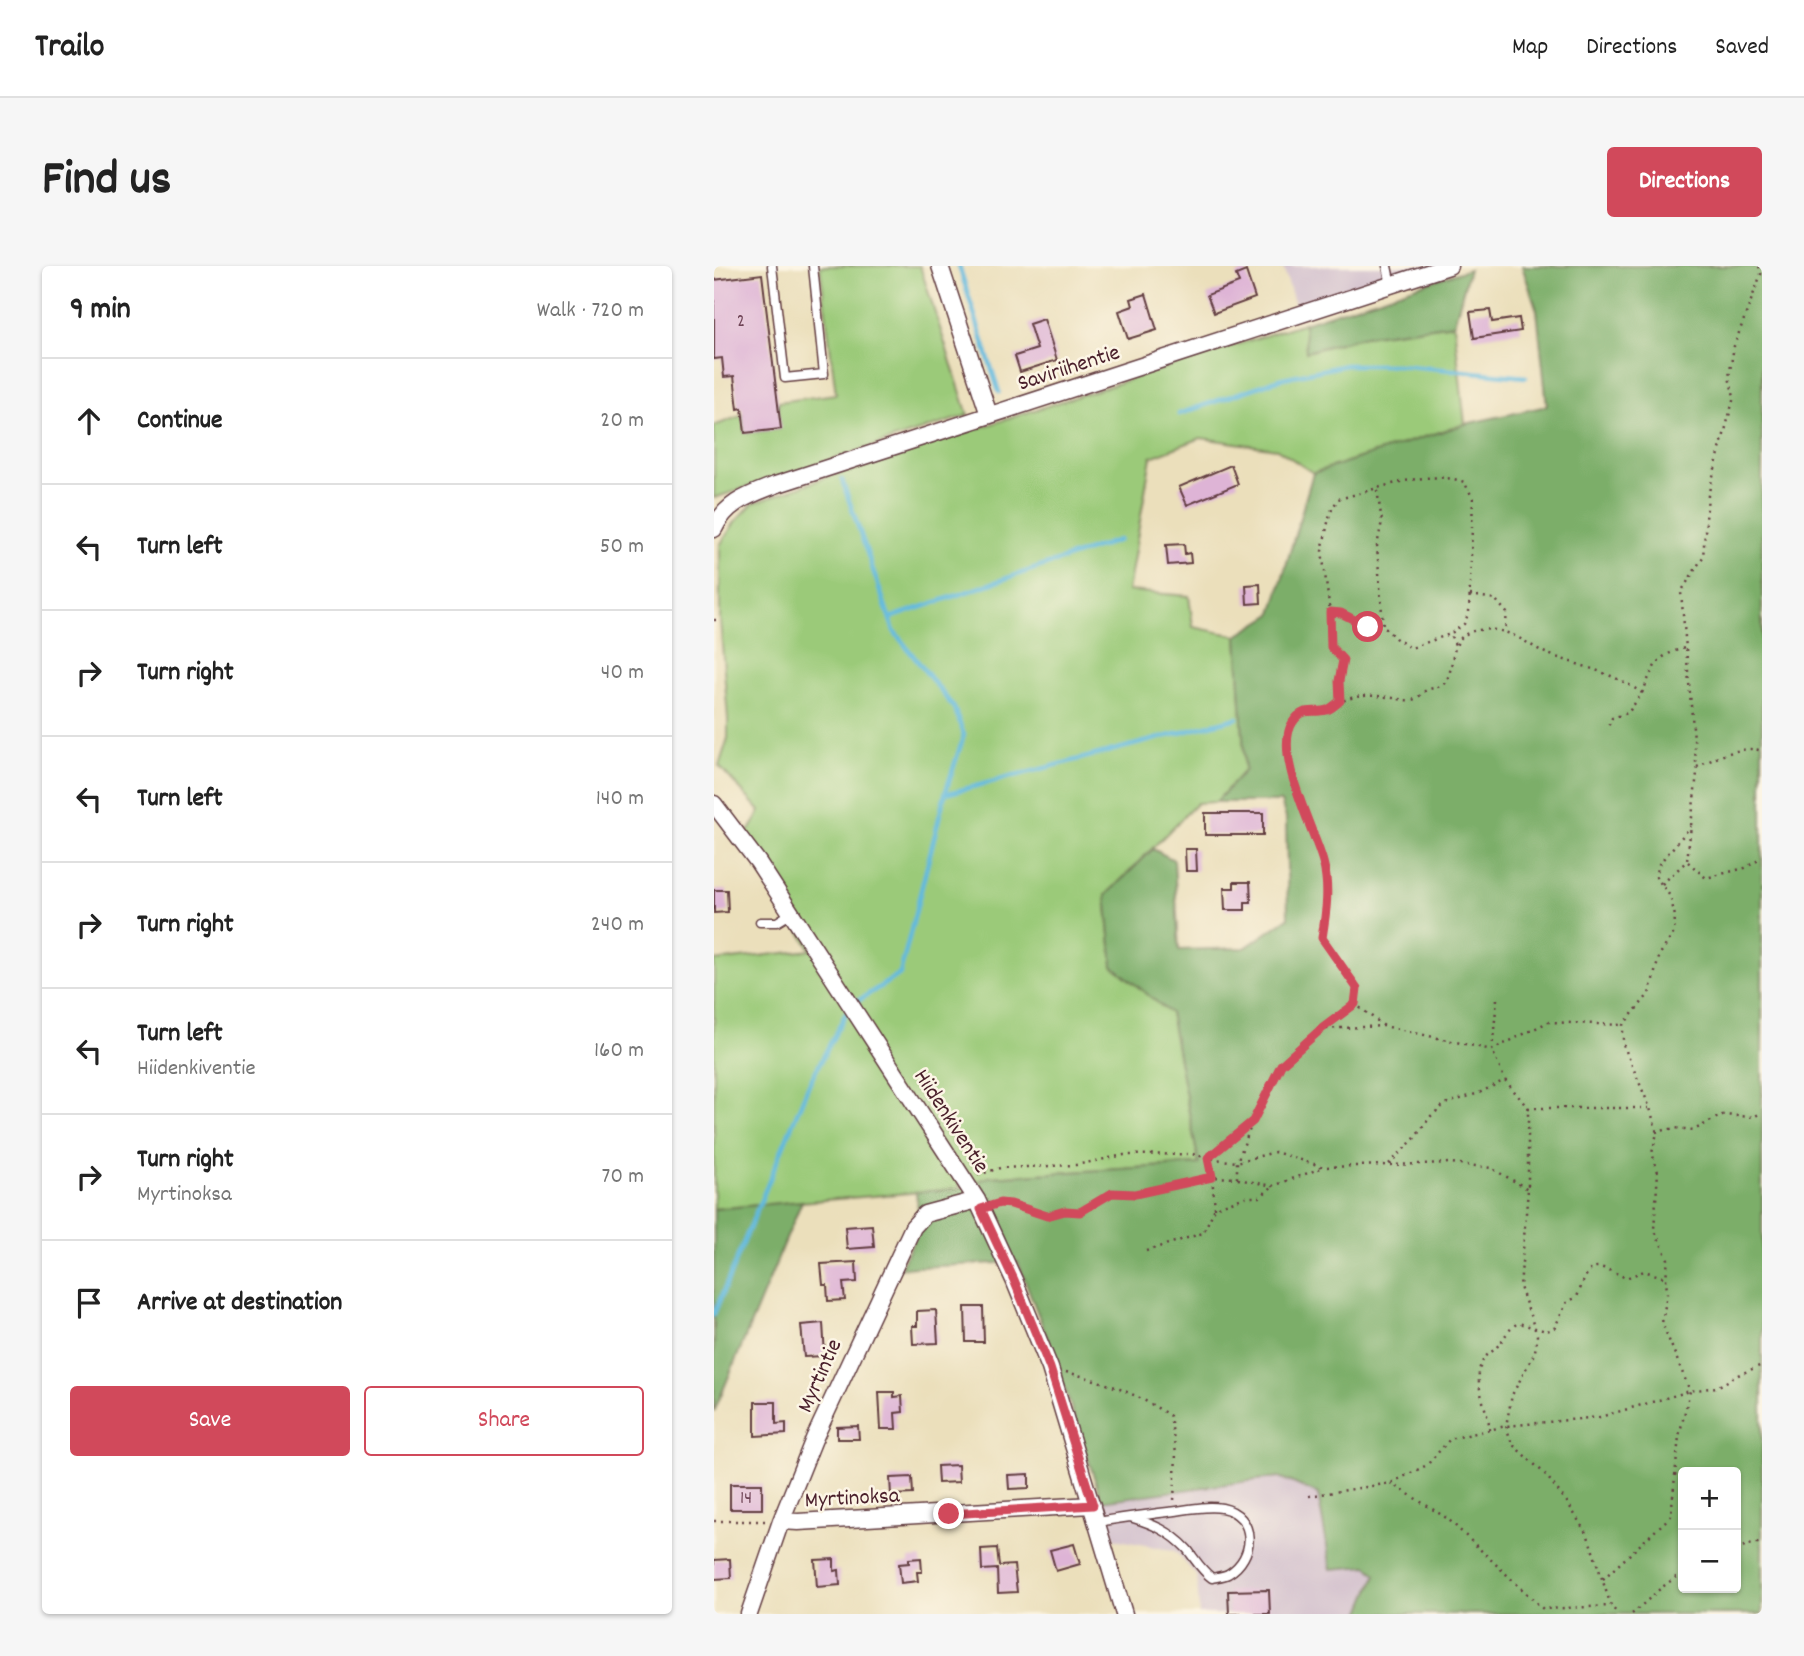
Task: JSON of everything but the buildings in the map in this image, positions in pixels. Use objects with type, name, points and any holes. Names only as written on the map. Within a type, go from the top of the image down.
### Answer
[{"type":"street","points":[[940,266],[989,415]]},
{"type":"street","name":"Saviriihentie","points":[[714,529],[730,506],[744,497],[1449,266]]},
{"type":"street","name":"Hiidenkiventie","points":[[714,804],[758,862],[979,1204],[1050,1368],[1124,1614]]},
{"type":"street","name":"Myrtintie","points":[[749,1614],[782,1521],[823,1419],[913,1227],[925,1214],[979,1204]]},
{"type":"street","name":"Myrtinoksa","points":[[782,1521],[1093,1505]]},
{"type":"lane","points":[[772,266],[785,378],[824,374],[813,266]]},
{"type":"lane","points":[[1387,266],[1391,285]]},
{"type":"lane","points":[[760,922],[777,922],[790,914]]},
{"type":"lane","points":[[1097,1522],[1130,1517],[1174,1511],[1219,1508],[1231,1510],[1241,1517],[1248,1529],[1250,1540],[1244,1559],[1228,1574],[1212,1578],[1203,1571],[1176,1537],[1158,1525],[1130,1517]]},
{"type":"path","points":[[1662,884],[1687,861],[1697,768],[1681,592],[1703,557],[1708,495],[1734,397],[1729,377],[1734,346],[1761,274],[1759,266]]},
{"type":"path","points":[[1340,701],[1339,681],[1343,660],[1331,647],[1330,612],[1322,551],[1330,513],[1338,499],[1377,490],[1393,482],[1449,476],[1464,482],[1473,498],[1469,612],[1464,624],[1450,634],[1411,648],[1395,638],[1383,625],[1377,546],[1382,521],[1377,490]]},
{"type":"path","points":[[1470,595],[1495,599],[1507,613],[1505,632]]},
{"type":"path","points":[[1330,612],[1341,613],[1368,627],[1383,625]]},
{"type":"path","points":[[714,620],[720,620]]},
{"type":"path","points":[[1237,1178],[1237,1162],[1253,1121],[1281,1065],[1320,1030],[1355,1004],[1357,988],[1322,938],[1327,901],[1324,863],[1297,796],[1287,741],[1291,725],[1298,716],[1309,710],[1328,710],[1352,696],[1376,695],[1409,701],[1417,699],[1423,692],[1441,686],[1447,680],[1456,647],[1463,636],[1483,629],[1505,632],[1546,654],[1590,667],[1626,682],[1642,693]]},
{"type":"path","points":[[1450,634],[1456,647]]},
{"type":"path","points":[[1607,729],[1612,718],[1628,713],[1658,662],[1667,653],[1686,648]]},
{"type":"path","points":[[1697,768],[1733,750],[1741,752],[1756,748],[1762,751]]},
{"type":"path","points":[[1603,1579],[1671,1516],[1679,1436],[1690,1391],[1662,1323],[1667,1294],[1668,1259],[1654,1229],[1658,1171],[1652,1153],[1656,1132],[1650,1108],[1623,1044],[1623,1025],[1649,994],[1660,954],[1674,933],[1675,916],[1670,896],[1656,877],[1659,864],[1691,826]]},
{"type":"path","points":[[1687,861],[1706,878],[1745,868],[1762,858]]},
{"type":"path","points":[[1497,999],[1492,1050],[1505,1080],[1528,1108],[1528,1189],[1520,1287],[1537,1335],[1535,1352],[1512,1395],[1506,1426],[1512,1444],[1545,1474],[1567,1502],[1588,1536],[1611,1606],[1618,1614]]},
{"type":"path","points":[[1355,1004],[1384,1026]]},
{"type":"path","points":[[1320,1030],[1384,1026],[1492,1050],[1548,1022],[1623,1025]]},
{"type":"path","points":[[1388,1165],[1445,1104],[1479,1093],[1505,1080]]},
{"type":"path","points":[[1528,1108],[1650,1108]]},
{"type":"path","points":[[1656,1132],[1675,1128],[1694,1130],[1722,1115],[1754,1117],[1762,1112]]},
{"type":"path","points":[[1208,1158],[1253,1121]]},
{"type":"path","points":[[979,1175],[1000,1168],[1076,1165],[1124,1155],[1192,1154],[1237,1162],[1275,1152],[1324,1167]]},
{"type":"path","points":[[1146,1251],[1203,1233],[1214,1208],[1208,1158]]},
{"type":"path","points":[[1214,1208],[1245,1197],[1260,1197],[1273,1186],[1324,1167],[1451,1163],[1491,1168],[1528,1189]]},
{"type":"path","points":[[979,1204],[1011,1204],[1047,1216],[1065,1211],[1080,1212],[1112,1193],[1135,1194],[1212,1177],[1237,1178],[1273,1186]]},
{"type":"path","points":[[1490,1430],[1479,1379],[1480,1365],[1485,1356],[1495,1350],[1508,1330],[1518,1323],[1546,1331],[1554,1328],[1567,1302],[1577,1297],[1588,1270],[1595,1266],[1626,1278],[1644,1271],[1666,1278]]},
{"type":"path","points":[[1309,1496],[1391,1483],[1427,1465],[1450,1439],[1506,1426],[1600,1417],[1690,1391],[1717,1387],[1762,1365]]},
{"type":"path","points":[[1050,1368],[1096,1379],[1142,1397],[1170,1416],[1175,1453],[1174,1511]]},
{"type":"path","points":[[1391,1483],[1448,1519],[1544,1609],[1611,1606]]},
{"type":"path","points":[[714,1521],[782,1521]]},
{"type":"path","points":[[1741,1547],[1762,1542]]},
{"type":"path","points":[[1632,1614],[1678,1576]]},
{"type":"shaded area","points":[[1283,266],[1436,266],[1296,309]]},
{"type":"shaded area","points":[[1279,1477],[1318,1494],[1331,1568],[1368,1566],[1377,1576],[1360,1614],[1199,1614],[1197,1576],[1175,1551],[1115,1539],[1102,1501]]},
{"type":"green space","points":[[820,266],[920,266],[968,415],[714,498],[714,426],[743,415],[745,433],[780,429],[778,402],[836,394]]},
{"type":"green space","points":[[1522,266],[1762,266],[1762,1614],[1360,1614],[1376,1575],[1368,1566],[1331,1569],[1318,1494],[1279,1477],[1102,1501],[1054,1356],[1018,1262],[900,1268],[920,1228],[916,1192],[958,1189],[989,1177],[1199,1164],[1170,1013],[1113,966],[1106,895],[1153,849],[1174,860],[1179,950],[1245,948],[1288,918],[1286,818],[1281,802],[1216,802],[1245,770],[1237,636],[1272,614],[1313,473],[1465,424],[1547,406],[1537,310]]},
{"type":"green space","points":[[1469,269],[1454,324],[1365,336],[1306,352],[1304,323]]},
{"type":"green space","points":[[1304,323],[1307,352],[1365,336],[1454,324],[1465,424],[1313,473],[1277,449],[1201,438],[1151,457],[1128,591],[1189,596],[1193,627],[1237,636],[1245,770],[1216,802],[1197,803],[1106,895],[1113,966],[1170,1012],[1199,1164],[989,1177],[970,1184],[963,1176],[958,1189],[714,1209],[714,961],[811,950],[742,838],[754,824],[760,811],[719,766],[728,738],[720,620],[720,545],[735,522],[753,503],[830,476]]},
{"type":"green space","points":[[802,1201],[714,1412],[714,1209]]},
{"type":"waterway","points":[[959,266],[999,392]]},
{"type":"waterway","points":[[1179,414],[1283,378],[1346,365],[1398,365],[1526,377]]},
{"type":"waterway","points":[[842,480],[894,631],[954,708],[964,735],[945,794],[900,974],[856,1002]]},
{"type":"waterway","points":[[890,618],[1119,540]]},
{"type":"waterway","points":[[945,794],[1237,718]]},
{"type":"waterway","points":[[714,1314],[809,1084],[846,1013]]},
{"type":"route","points":[[949,1514],[1093,1505],[1050,1368],[981,1209],[1000,1203],[1047,1216],[1065,1211],[1080,1212],[1112,1193],[1135,1194],[1212,1177],[1208,1158],[1253,1121],[1281,1065],[1320,1030],[1355,1004],[1357,988],[1322,938],[1327,901],[1324,863],[1297,796],[1287,741],[1291,725],[1298,716],[1309,710],[1328,710],[1340,701],[1339,681],[1343,660],[1331,647],[1330,612],[1341,613],[1368,627]]}]
